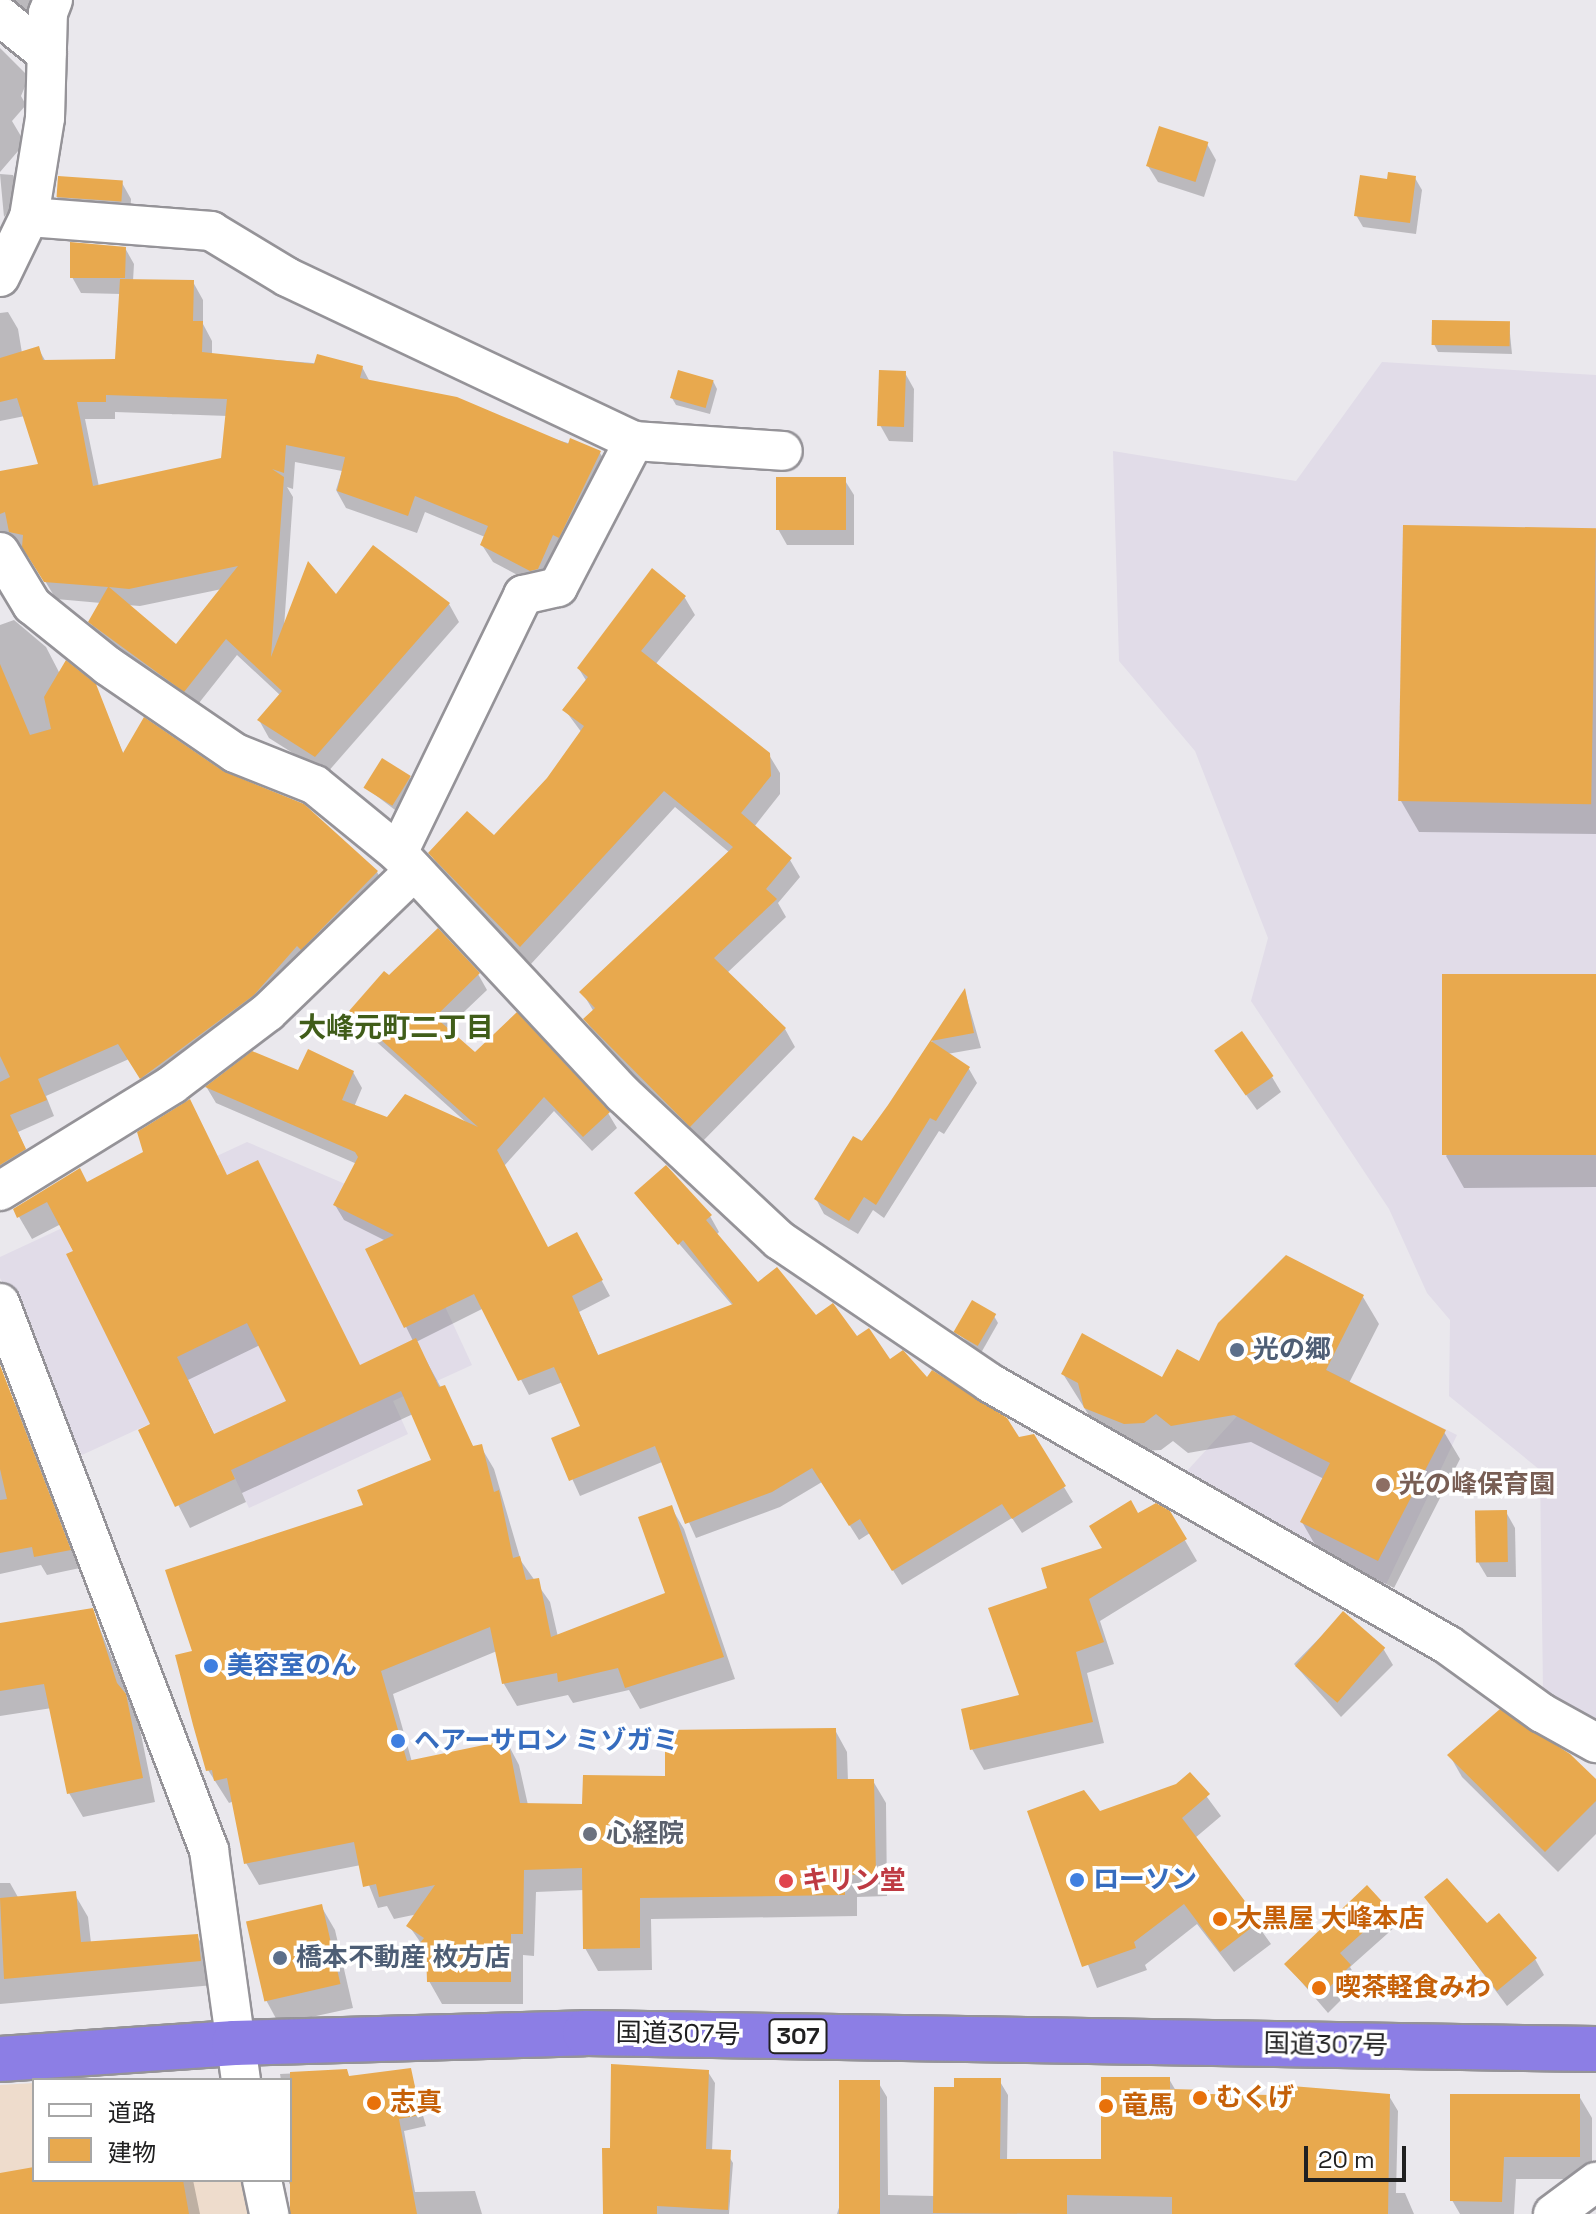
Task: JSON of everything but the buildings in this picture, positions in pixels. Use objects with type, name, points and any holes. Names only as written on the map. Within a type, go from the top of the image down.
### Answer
[{"type":"highway","name":"国道307号","points":[[0,2059],[237,2062],[585,2033],[1596,2049]]},
{"type":"street","points":[[0,277],[29,217],[45,118],[53,0]]},
{"type":"street","points":[[0,16],[47,54]]},
{"type":"street","points":[[29,217],[211,231],[287,277],[634,441],[783,451]]},
{"type":"street","points":[[0,1191],[173,1084],[243,1031],[406,862],[523,595],[558,587],[634,441]]},
{"type":"street","points":[[0,552],[32,605],[108,666],[235,753],[315,785],[406,862],[623,1094],[779,1240],[990,1383],[1448,1645],[1542,1713],[1596,1743]]},
{"type":"street","points":[[0,1303],[209,1850],[237,2062]]},
{"type":"street","points":[[262,2182],[269,2214]]},
{"type":"street","points":[[1553,2214],[1596,2182]]},
{"type":"shaded area","points":[[1382,362],[1596,375],[1596,1722],[1543,1690],[1540,1470],[1449,1396],[1450,1320],[1427,1293],[1389,1209],[1251,1001],[1268,938],[1195,751],[1119,661],[1113,451],[1296,481]]},
{"type":"shaded area","points":[[247,1142],[399,1207],[472,1365],[393,1401],[408,1434],[249,1508],[199,1401],[82,1455],[0,1278],[0,1257]]},
{"type":"shaded area","points":[[1294,1354],[1457,1435],[1383,1591],[1186,1472]]},
{"type":"shaded area","points":[[32,2083],[32,2182],[244,2182],[251,2214],[0,2214],[0,2085]]},
{"type":"place","name":"光の郷","points":[[1237,1350]]},
{"type":"place","name":"光の峰保育園","points":[[1383,1485]]},
{"type":"place","name":"美容室のん","points":[[211,1666]]},
{"type":"place","name":"ヘアーサロン ミゾガミ","points":[[398,1741]]},
{"type":"place","name":"心経院","points":[[590,1834]]},
{"type":"place","name":"ローソン","points":[[1077,1880]]},
{"type":"place","name":"キリン堂","points":[[786,1881]]},
{"type":"place","name":"大黒屋 大峰本店","points":[[1220,1919]]},
{"type":"place","name":"橋本不動産 枚方店","points":[[280,1958]]},
{"type":"place","name":"喫茶軽食みわ","points":[[1319,1988]]},
{"type":"place","name":"むくげ","points":[[1200,2098]]},
{"type":"place","name":"志真","points":[[374,2103]]},
{"type":"place","name":"竜馬","points":[[1106,2106]]},
{"type":"district","name":"大峰元町二丁目","points":[[396,1027]]}]
